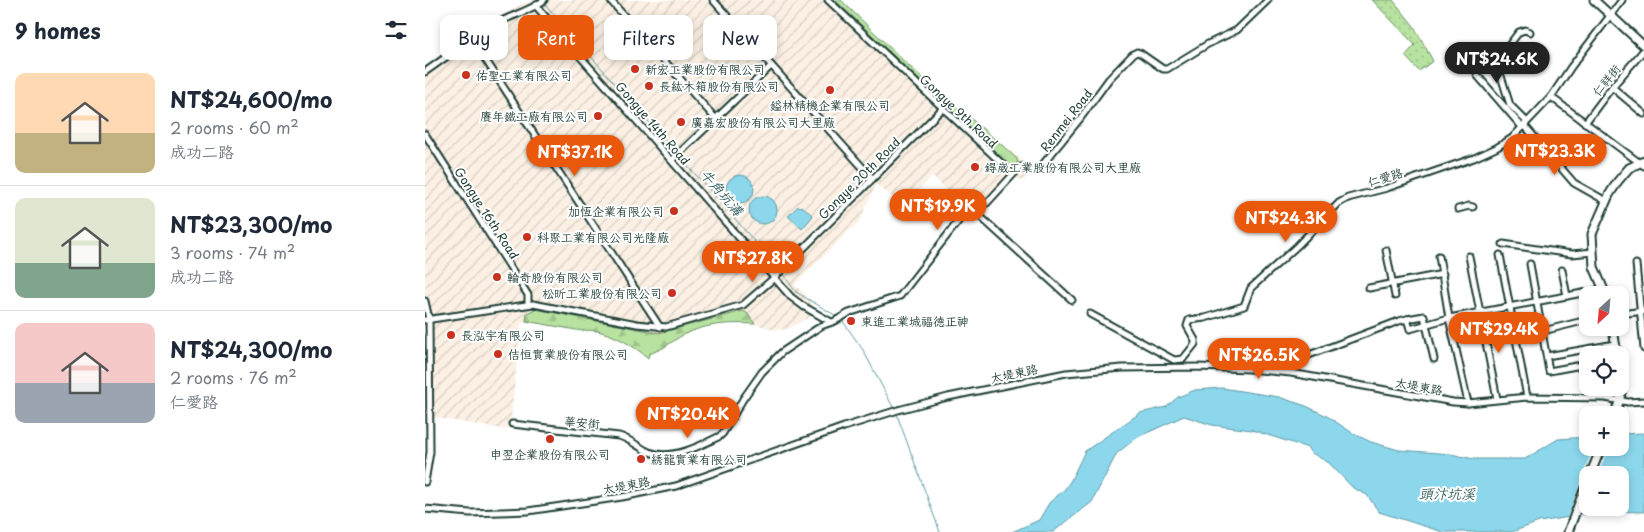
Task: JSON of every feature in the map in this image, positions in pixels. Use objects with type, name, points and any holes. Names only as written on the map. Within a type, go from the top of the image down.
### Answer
[{"type":"street","points":[[508,18],[544,0]]},
{"type":"street","points":[[610,0],[715,118]]},
{"type":"street","points":[[713,0],[872,178]]},
{"type":"street","name":"Gongye 9th Road","points":[[828,0],[1013,174]]},
{"type":"street","name":"Renmei Road","points":[[1013,174],[1022,166],[1034,170],[1039,169],[1089,108],[1108,81],[1135,53],[1140,53],[1163,69],[1167,68],[1208,44],[1237,30],[1269,0]]},
{"type":"street","points":[[1594,0],[1644,46]]},
{"type":"street","name":"仁愛路","points":[[1090,314],[1173,359],[1183,359],[1195,344],[1195,340],[1187,326],[1189,320],[1205,318],[1243,306],[1251,288],[1292,251],[1339,204],[1348,198],[1387,188],[1474,158],[1512,138],[1551,97],[1571,67],[1622,0]]},
{"type":"street","name":"Gongye 14th Road","points":[[537,5],[797,302],[833,322]]},
{"type":"street","points":[[1524,125],[1510,105],[1501,76],[1494,65],[1519,32],[1525,30],[1530,32]]},
{"type":"street","name":"仁祥街","points":[[1585,123],[1612,87],[1644,50]]},
{"type":"street","points":[[425,72],[442,60]]},
{"type":"street","points":[[486,60],[660,327]]},
{"type":"street","points":[[673,159],[771,66]]},
{"type":"street","points":[[1477,75],[1524,125],[1574,183],[1606,201]]},
{"type":"street","points":[[1612,87],[1644,114]]},
{"type":"street","points":[[1551,97],[1642,163]]},
{"type":"street","name":"Gongye 20th Road","points":[[427,319],[528,304],[637,324],[666,327],[743,305],[784,268],[942,109]]},
{"type":"street","name":"Gongye 16th Road","points":[[425,134],[528,295],[528,304]]},
{"type":"street","points":[[1602,286],[1594,267],[1592,234],[1606,201],[1623,175],[1629,168],[1642,163]]},
{"type":"street","points":[[1013,174],[987,203],[972,209],[1072,300]]},
{"type":"street","points":[[1458,209],[1469,206],[1473,207]]},
{"type":"street","name":"華安街","points":[[512,424],[619,436],[634,442],[649,452],[657,454],[679,453],[691,449],[723,433],[743,399],[769,363],[793,343],[842,317],[900,296],[967,210],[972,209]]},
{"type":"street","points":[[1503,244],[1572,254],[1593,252]]},
{"type":"street","points":[[1386,250],[1395,296]]},
{"type":"street","points":[[1500,255],[1527,397]]},
{"type":"street","points":[[1439,256],[1449,318],[1468,403]]},
{"type":"street","points":[[1469,256],[1497,399]]},
{"type":"street","points":[[1530,264],[1549,371],[1579,365]]},
{"type":"street","points":[[1636,264],[1642,311],[1644,349]]},
{"type":"street","points":[[1561,270],[1567,296]]},
{"type":"street","points":[[1369,288],[1443,274]]},
{"type":"street","points":[[1407,319],[1410,329],[1449,318],[1579,295]]},
{"type":"street","points":[[425,300],[430,452],[425,482]]},
{"type":"street","points":[[1629,313],[1642,311]]},
{"type":"street","points":[[1309,355],[1399,320],[1424,316],[1433,359]]},
{"type":"street","points":[[1543,331],[1579,322]]},
{"type":"street","points":[[1547,356],[1615,344],[1614,336]]},
{"type":"street","name":"太堤東路","points":[[425,510],[469,513],[528,511],[622,497],[667,488],[845,426],[898,410],[948,397],[1066,373],[1121,368],[1249,369],[1291,373],[1410,395],[1468,403],[1527,397],[1644,401]]},
{"type":"street","points":[[1618,406],[1621,396]]},
{"type":"street","points":[[1568,532],[1579,503]]},
{"type":"shaded area","points":[[534,0],[841,0],[890,48],[950,102],[1034,170],[1022,181],[1016,178],[987,208],[984,207],[971,212],[932,176],[904,206],[876,184],[860,220],[794,285],[802,291],[813,305],[813,315],[788,329],[775,330],[755,324],[728,322],[712,324],[682,336],[662,350],[649,354],[648,358],[635,347],[599,332],[521,323],[510,428],[502,429],[425,416],[425,67],[440,57],[440,60],[508,60],[508,15],[502,15]]},
{"type":"green space","points":[[835,0],[841,0],[909,66],[1003,146],[1017,159],[1016,167],[1012,168]]},
{"type":"green space","points":[[1372,0],[1393,0],[1414,26],[1433,61],[1419,71],[1405,56],[1415,45]]},
{"type":"green space","points":[[535,309],[659,333],[743,311],[747,313],[755,324],[728,324],[701,328],[683,335],[663,348],[649,354],[648,358],[626,342],[599,331],[582,331],[526,321],[527,313]]},
{"type":"water","points":[[740,175],[750,179],[754,189],[750,199],[740,203],[730,199],[726,189],[730,179]]},
{"type":"water","points":[[763,196],[773,200],[777,210],[773,220],[763,224],[753,220],[749,210],[753,200]]},
{"type":"water","points":[[798,206],[802,206],[813,216],[802,229],[788,216]]},
{"type":"water","name":"頭汴坑溪","points":[[1222,388],[1279,397],[1306,406],[1327,416],[1354,434],[1371,442],[1399,450],[1451,454],[1474,459],[1525,459],[1558,439],[1579,438],[1579,456],[1629,456],[1629,434],[1644,433],[1644,512],[1629,512],[1629,466],[1579,466],[1579,515],[1539,522],[1512,532],[1443,532],[1379,512],[1367,495],[1353,488],[1329,463],[1310,452],[1308,448],[1252,430],[1212,425],[1184,416],[1138,437],[1117,453],[1092,502],[1053,532],[1012,532],[1039,520],[1049,503],[1065,489],[1071,480],[1085,451],[1140,413],[1166,407],[1178,397],[1195,390]]},
{"type":"pier","points":[[1590,456],[1605,456],[1601,466],[1586,466]]},
{"type":"pier","points":[[1579,486],[1579,516],[1582,516],[1581,518],[1566,521]]},
{"type":"waterway","name":"牛角坑溝","points":[[544,3],[677,154]]},
{"type":"waterway","name":"牛角坑溝","points":[[679,157],[779,270]]},
{"type":"waterway","name":"牛角坑溝","points":[[782,273],[796,292],[838,317]]},
{"type":"waterway","name":"牛角坑溝","points":[[842,320],[863,350],[894,409]]},
{"type":"waterway","name":"牛角坑溝","points":[[896,412],[940,532]]},
{"type":"place","name":"新宏工業股份有限公司","points":[[635,69]]},
{"type":"place","name":"佑聖工業有限公司","points":[[466,75]]},
{"type":"place","name":"長紘木箱股份有限公司","points":[[649,86]]},
{"type":"place","name":"鎰林精機企業有限公司","points":[[830,90]]},
{"type":"place","name":"賡年鐵工廠有限公司","points":[[598,116]]},
{"type":"place","name":"廣嘉宏股份有限公司大里廠","points":[[681,122]]},
{"type":"place","name":"鍀崴工業股份有限公司大里廠","points":[[975,167]]},
{"type":"place","name":"加恆企業有限公司","points":[[674,211]]},
{"type":"place","name":"科聚工業有限公司光隆廠","points":[[527,237]]},
{"type":"place","name":"輪奇股份有限公司","points":[[497,277]]},
{"type":"place","name":"松昕工業股份有限公司","points":[[672,293]]},
{"type":"place","name":"東進工業城福德正神","points":[[851,321]]},
{"type":"place","name":"長泓宇有限公司","points":[[451,335]]},
{"type":"place","name":"佶恒實業股份有限公司","points":[[498,354]]},
{"type":"place","name":"申翌企業股份有限公司","points":[[550,439]]},
{"type":"place","name":"綉龍實業有限公司","points":[[641,459]]}]
